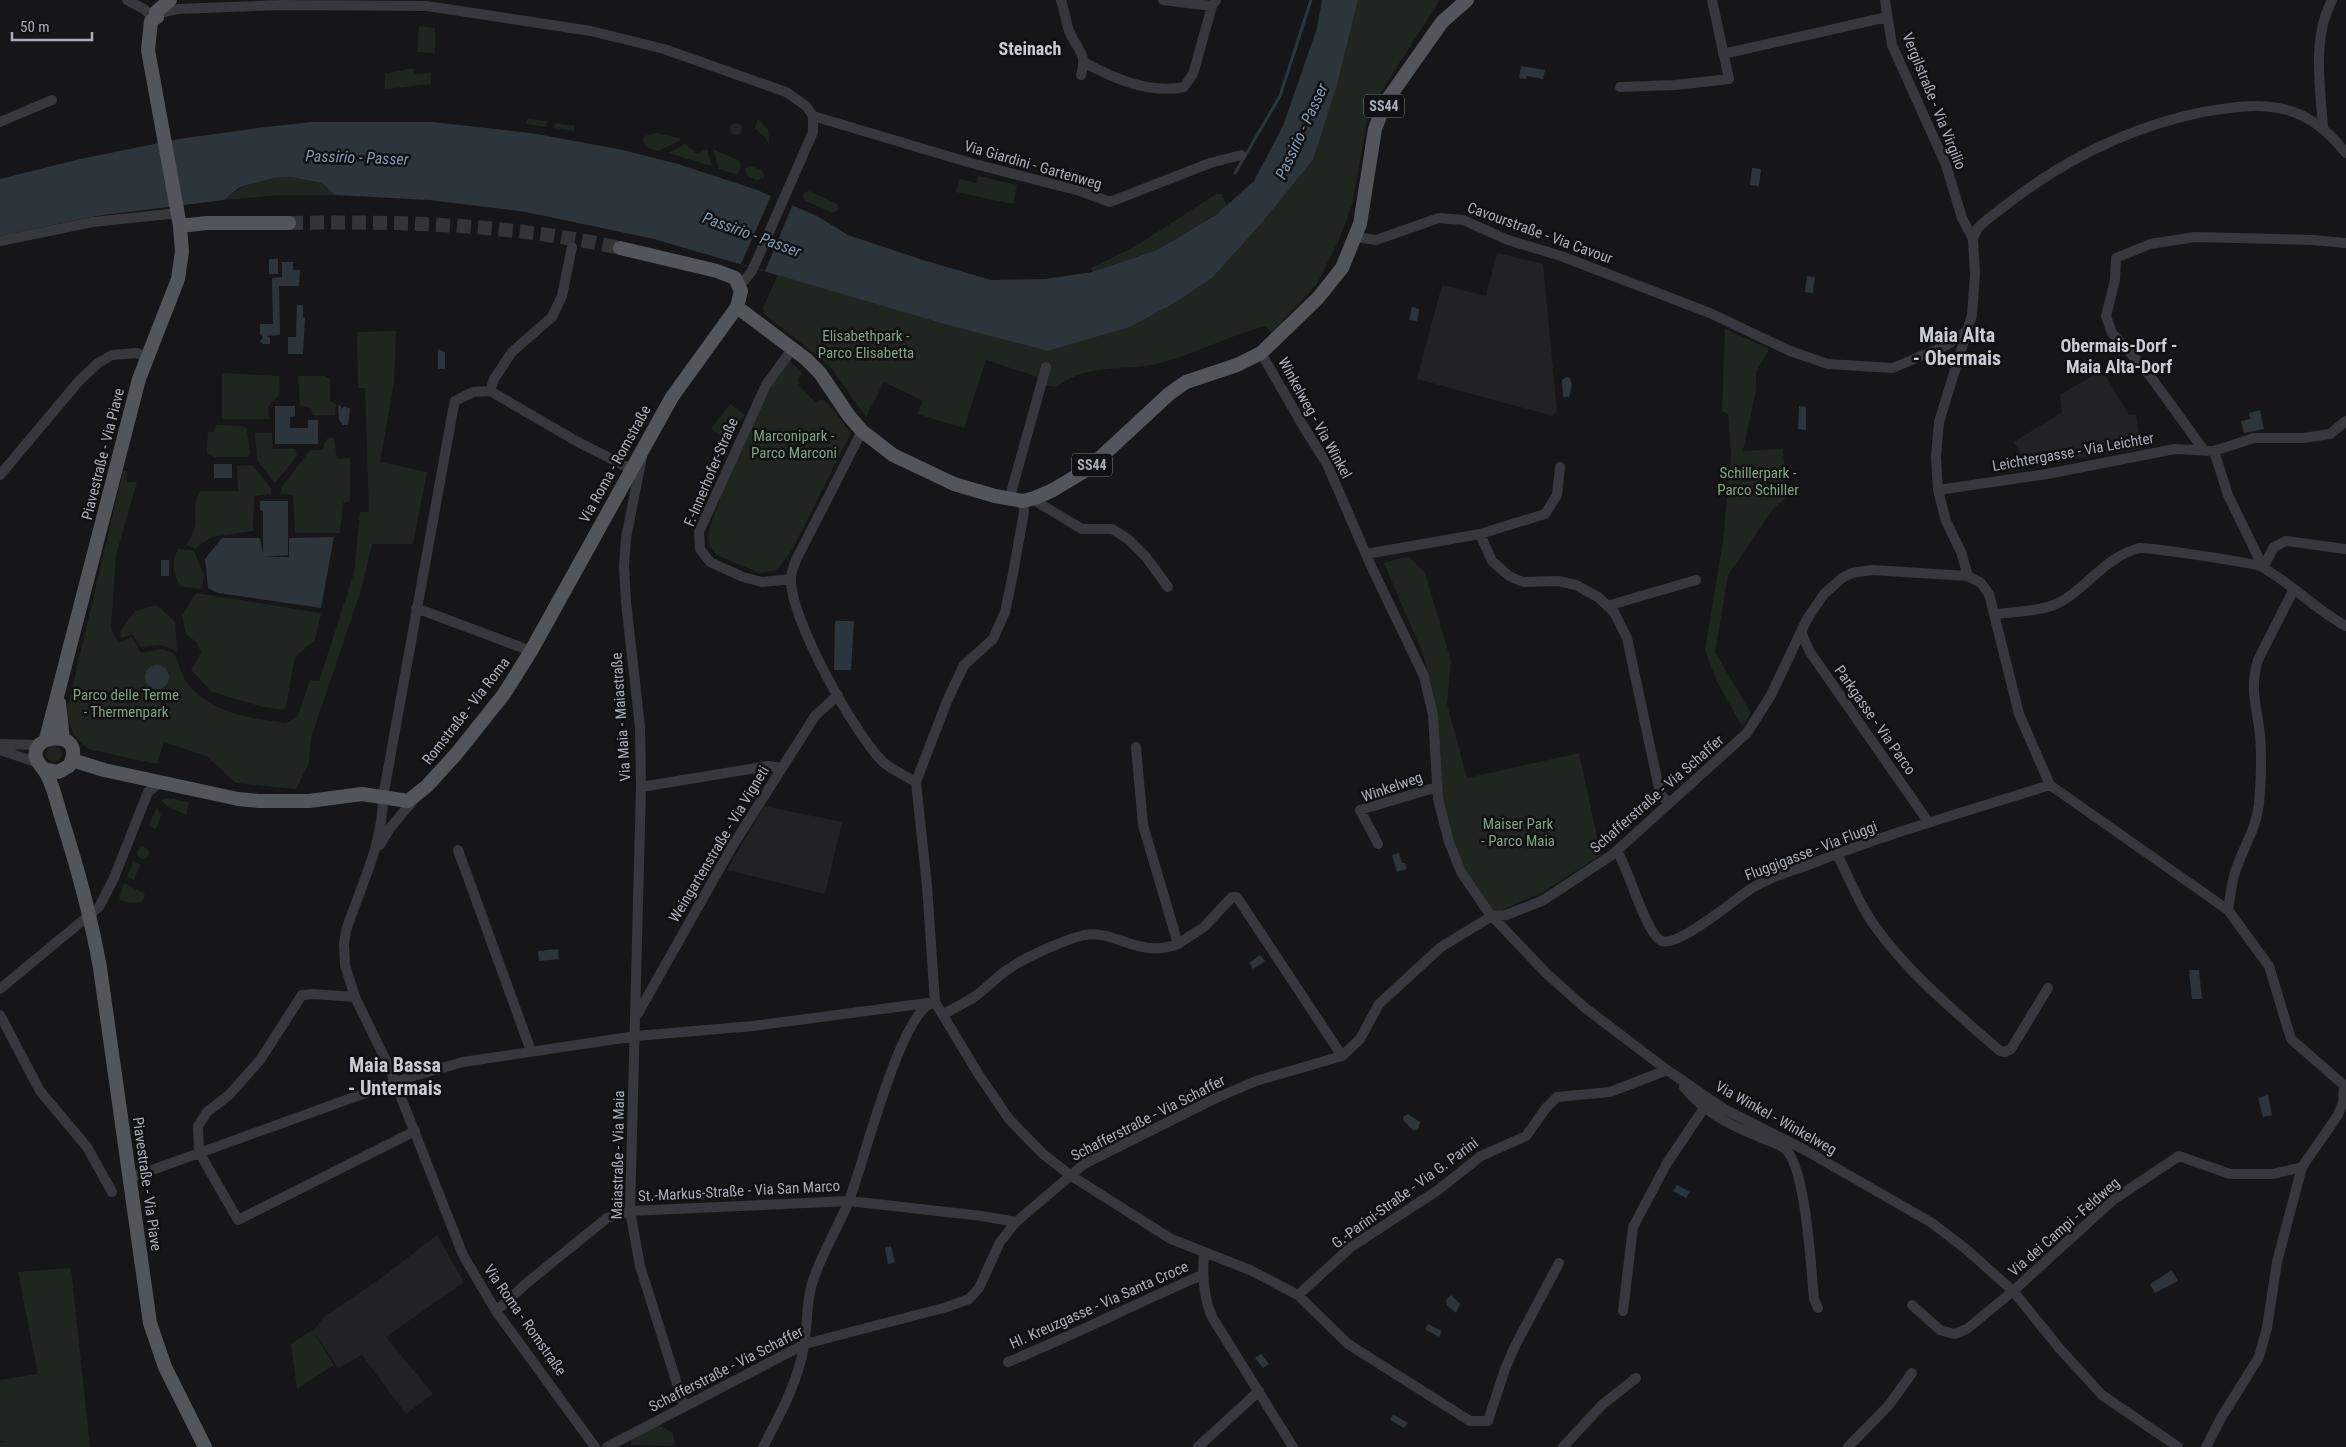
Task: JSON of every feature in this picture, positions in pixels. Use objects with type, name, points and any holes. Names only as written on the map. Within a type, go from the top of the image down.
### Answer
[{"type":"main road","points":[[153,15],[170,0]]},
{"type":"main road","name":"SS44","points":[[1022,500],[1053,490],[1088,469],[1169,394],[1186,382],[1237,365],[1262,353],[1318,298],[1342,268],[1356,237],[1360,224],[1375,129],[1385,103],[1442,22],[1467,0]]},
{"type":"main road","name":"Piavestraße - Via Piave","points":[[153,15],[148,41],[150,63],[178,216],[182,252],[178,279],[147,357],[132,406],[58,693],[37,754],[53,791],[90,914],[152,1331],[165,1367],[205,1447]]},
{"type":"main road","points":[[178,216],[207,223],[289,223]]},
{"type":"main road","points":[[620,248],[731,277],[740,286],[737,307],[793,348],[820,373],[849,416],[862,431],[893,455],[921,470],[954,484],[1022,500]]},
{"type":"main road","name":"Via Roma - Romstraße","points":[[533,648],[672,397],[737,307]]},
{"type":"main road","name":"Romstraße - Via Roma","points":[[419,794],[457,753],[504,694],[533,648]]},
{"type":"main road","name":"Piavestraße - Via Piave","points":[[58,693],[59,718],[63,739],[69,744],[72,760]]},
{"type":"main road","points":[[42,742],[54,736],[63,739]]},
{"type":"main road","points":[[53,791],[58,772],[69,766],[72,760],[104,770],[259,801],[309,801],[362,794],[408,800],[419,794]]},
{"type":"main road","points":[[41,766],[58,772]]},
{"type":"street","points":[[126,0],[153,15],[178,8],[357,2],[442,7],[603,34],[664,49],[786,92],[806,106],[813,116],[812,132],[752,270],[740,286]]},
{"type":"street","points":[[1062,0],[1070,32],[1084,58],[1108,75],[1156,89],[1171,90],[1184,87],[1193,74],[1214,3],[1163,0]]},
{"type":"street","points":[[1620,86],[1675,85],[1729,79],[1712,0]]},
{"type":"street","name":"Vergilstraße - Via Virgilio","points":[[1885,0],[1886,17],[1892,45],[1946,165],[1962,218],[1973,239]]},
{"type":"street","points":[[2322,127],[2318,65],[2323,16],[2332,0]]},
{"type":"street","points":[[1723,54],[1886,17]]},
{"type":"street","points":[[1081,75],[1084,58]]},
{"type":"street","points":[[0,122],[52,100]]},
{"type":"street","points":[[2206,1447],[2221,1418],[2254,1369],[2259,1357],[2267,1328],[2277,1262],[2302,1167],[2338,1115],[2343,1102],[2345,1086],[2291,1039],[2270,966],[2228,910],[2050,785],[2018,714],[1994,614],[1986,589],[1975,578],[1968,576],[1961,552],[1946,521],[1938,490],[1936,458],[1939,422],[1972,315],[1973,239],[1980,225],[2037,180],[2096,147],[2134,132],[2182,117],[2249,106],[2278,108],[2298,113],[2322,127],[2346,153]]},
{"type":"street","name":"Via Giardini - Gartenweg","points":[[813,116],[971,163],[1080,191],[1110,202],[1210,163],[1240,155]]},
{"type":"street","points":[[0,241],[93,222],[178,216]]},
{"type":"street","name":"Cavourstraße - Via Cavour","points":[[1356,237],[1376,240],[1439,218],[1464,220],[1508,240],[1561,256],[1710,313],[1790,351],[1828,364],[1893,368],[1947,345],[1965,333]]},
{"type":"street","points":[[2203,449],[2145,369],[2112,334],[2106,316],[2115,280],[2116,258],[2150,244],[2195,237],[2313,240],[2346,243]]},
{"type":"street","points":[[490,391],[512,352],[552,317],[562,296],[572,247]]},
{"type":"street","name":"F.-Innerhofer-Straße","points":[[791,579],[762,582],[743,577],[710,562],[700,548],[699,532],[766,385],[793,348]]},
{"type":"street","points":[[0,475],[78,381],[98,363],[112,355],[137,353],[147,357]]},
{"type":"street","name":"Winkelweg - Via Winkel","points":[[1262,353],[1327,464],[1366,554],[1424,676],[1433,715],[1438,799],[1449,842],[1461,872],[1477,899],[1492,916]]},
{"type":"street","points":[[1046,367],[1022,500],[1015,565],[1005,612],[993,639],[964,665],[948,700],[916,782],[927,886],[935,1002],[944,1014],[979,1075],[1009,1119],[1043,1154],[1070,1175],[1171,1239],[1204,1254],[1250,1270],[1298,1295],[1348,1344],[1465,1418],[1483,1422],[1488,1421],[1504,1369],[1559,1263]]},
{"type":"street","points":[[397,1088],[389,1067],[355,997],[345,965],[344,944],[348,925],[374,855],[381,827],[383,797],[455,401],[473,392],[490,391],[578,442],[631,469]]},
{"type":"street","name":"Leichtergasse - Via Leichter","points":[[1938,490],[2046,474],[2176,449],[2214,451],[2254,438],[2302,438],[2330,434],[2346,421]]},
{"type":"street","points":[[862,431],[796,560],[791,579],[801,623],[838,695],[862,735],[884,763],[916,782]]},
{"type":"street","name":"Via Maia - Maiastraße","points":[[636,1016],[641,786],[640,727],[626,602],[624,566],[626,538],[643,447]]},
{"type":"street","points":[[2214,451],[2228,495],[2263,567]]},
{"type":"street","points":[[1366,554],[1480,534],[1545,514],[1557,496],[1560,467]]},
{"type":"street","points":[[1022,500],[1037,502],[1082,529],[1112,529],[1128,539],[1146,557],[1168,587]]},
{"type":"street","points":[[1480,534],[1492,560],[1509,576],[1523,582],[1558,581],[1576,585],[1598,597],[1614,612],[1627,638],[1658,784],[1662,796],[1668,802]]},
{"type":"street","points":[[2263,567],[2274,548],[2286,541],[2346,549]]},
{"type":"street","points":[[1994,614],[2051,606],[2078,589],[2115,559],[2138,548],[2152,547],[2183,554],[2256,564],[2294,588],[2330,618],[2346,626]]},
{"type":"street","name":"Schafferstraße - Via Schaffer","points":[[606,1447],[805,1344],[946,1307],[969,1299],[979,1288],[1000,1242],[1016,1222],[1084,1164],[1214,1098],[1256,1081],[1342,1056],[1360,1039],[1379,1004],[1441,948],[1492,916],[1506,914],[1542,900],[1591,870],[1617,850],[1668,802],[1726,754],[1747,733],[1771,696],[1801,632],[1824,594],[1842,578],[1852,572],[1872,570],[1968,576]]},
{"type":"street","points":[[1608,606],[1696,580]]},
{"type":"street","points":[[2228,910],[2234,876],[2252,834],[2259,806],[2262,765],[2260,734],[2252,689],[2254,672],[2258,660],[2294,588]]},
{"type":"street","points":[[416,608],[506,641],[533,648]]},
{"type":"street","name":"Parkgasse - Via Parco","points":[[1801,632],[1810,652],[1929,823]]},
{"type":"street","name":"Weingartenstraße - Via Vigneti","points":[[636,1016],[733,845],[815,716],[838,695]]},
{"type":"street","points":[[0,744],[42,742]]},
{"type":"street","points":[[1136,747],[1143,824],[1178,944]]},
{"type":"street","points":[[0,750],[41,766]]},
{"type":"street","points":[[641,786],[768,766],[782,768]]},
{"type":"street","points":[[0,989],[99,907],[114,878],[148,792],[162,782]]},
{"type":"street","name":"Fluggigasse - Via Fluggi","points":[[1617,850],[1624,862],[1636,897],[1651,928],[1660,940],[1665,942],[1680,938],[1754,887],[1837,854],[2050,785]]},
{"type":"street","name":"Winkelweg","points":[[1378,844],[1360,810],[1437,787]]},
{"type":"street","name":"Romstraße - Via Roma","points":[[374,855],[390,828],[419,794]]},
{"type":"street","points":[[458,850],[531,1051]]},
{"type":"street","points":[[1837,854],[1864,910],[1898,954],[1960,1016],[2000,1051],[2005,1052],[2011,1048],[2048,988]]},
{"type":"street","points":[[944,1014],[975,997],[1008,969],[1034,955],[1085,935],[1100,935],[1142,948],[1165,948],[1178,944],[1204,927],[1232,898],[1237,898],[1342,1056]]},
{"type":"street","name":"Via Winkel - Winkelweg","points":[[1492,916],[1546,973],[1584,1007],[1678,1078],[1724,1110],[1806,1150],[1932,1223],[1967,1250],[2013,1291],[2060,1349],[2102,1395],[2178,1447]]},
{"type":"street","points":[[355,997],[302,995],[260,1060],[229,1095],[207,1112],[198,1126],[199,1152],[238,1220],[415,1131]]},
{"type":"street","points":[[130,1178],[199,1152],[397,1088],[463,1062],[636,1036],[753,1026],[935,1002]]},
{"type":"street","points":[[763,1447],[779,1417],[800,1369],[805,1344],[810,1292],[815,1275],[849,1201],[876,1111],[919,1014],[928,1004],[935,1002]]},
{"type":"street","points":[[0,1015],[40,1091],[86,1147],[112,1192]]},
{"type":"street","name":"Maiastraße - Via Maia","points":[[636,1016],[630,1211],[640,1266],[684,1406]]},
{"type":"street","name":"G.-Parini-Straße - Via G. Parini","points":[[1298,1295],[1351,1247],[1438,1190],[1481,1156],[1526,1136],[1546,1108],[1557,1098],[1610,1092],[1667,1070]]},
{"type":"street","points":[[1678,1078],[1685,1089],[1704,1108],[1722,1121],[1785,1148],[1794,1162],[1801,1183],[1814,1299],[1818,1308]]},
{"type":"street","name":"Via Roma - Romstraße","points":[[397,1088],[463,1255],[496,1311],[595,1447]]},
{"type":"street","points":[[1623,1311],[1633,1227],[1667,1164],[1704,1108]]},
{"type":"street","name":"Via dei Campi - Feldweg","points":[[2013,1291],[2113,1200],[2179,1156],[2230,1174],[2273,1174],[2302,1167]]},
{"type":"street","name":"St.-Markus-Straße - Via San Marco","points":[[496,1311],[528,1282],[607,1218],[630,1211],[849,1201],[982,1216],[1016,1222]]},
{"type":"street","points":[[1204,1254],[1202,1274],[1206,1302],[1212,1317],[1293,1447]]},
{"type":"street","name":"Hl. Kreuzgasse - Via Santa Croce","points":[[1008,1362],[1070,1337],[1150,1297],[1202,1274]]},
{"type":"street","points":[[1912,1305],[1940,1330],[1954,1334],[1967,1329],[2013,1291]]},
{"type":"street","points":[[1848,1447],[1889,1405],[1912,1373]]},
{"type":"street","points":[[1563,1447],[1602,1405],[1636,1378]]},
{"type":"street","points":[[1198,1447],[1259,1391]]},
{"type":"shaded area","points":[[1497,253],[1543,264],[1557,411],[1553,416],[1417,379],[1442,285],[1486,296]]},
{"type":"shaded area","points":[[2102,370],[2129,415],[2136,414],[2141,449],[2024,467],[2022,456],[2014,442],[2062,412],[2060,395]]},
{"type":"shaded area","points":[[764,806],[842,822],[825,894],[727,870]]},
{"type":"shaded area","points":[[437,1235],[464,1282],[386,1337],[433,1394],[406,1414],[362,1355],[338,1368],[313,1331],[324,1317],[384,1276]]},
{"type":"green space","name":"Elisabethpark - Parco Elisabetta","points":[[1358,0],[1440,0],[1386,84],[1367,119],[1353,202],[1341,235],[1317,284],[1272,332],[1265,326],[1160,363],[1081,374],[1057,387],[1040,385],[1041,378],[986,360],[964,428],[917,414],[923,401],[884,382],[866,417],[829,365],[764,314],[763,307],[778,275],[1048,351],[1130,327],[1178,301],[1212,278],[1313,160],[1337,85]]},
{"type":"green space","points":[[419,26],[435,28],[435,53],[417,52]]},
{"type":"green space","points":[[413,68],[415,74],[431,73],[431,84],[385,89],[385,74]]},
{"type":"green space","points":[[527,119],[547,121],[546,127],[526,124]]},
{"type":"green space","points":[[758,119],[768,130],[770,146],[765,137],[755,129]]},
{"type":"green space","points":[[555,123],[575,126],[574,131],[554,128]]},
{"type":"green space","points":[[734,123],[738,123],[742,129],[738,135],[734,135],[730,131],[730,127]]},
{"type":"green space","points":[[657,133],[681,140],[658,151],[648,148],[643,142],[644,136]]},
{"type":"green space","points":[[685,144],[697,154],[707,149],[712,166],[668,153]]},
{"type":"green space","points":[[713,149],[740,161],[739,171],[735,174],[719,169]]},
{"type":"green space","points":[[749,166],[760,169],[764,174],[764,178],[757,180],[747,176],[745,169]]},
{"type":"green space","points":[[978,176],[1017,185],[1013,204],[956,192],[960,179],[977,183]]},
{"type":"green space","points":[[290,177],[322,183],[335,195],[282,195],[224,200],[254,183]]},
{"type":"green space","points":[[809,191],[837,204],[838,210],[832,213],[804,200],[803,193]]},
{"type":"green space","points":[[1216,194],[1222,194],[1227,207],[1157,250],[1092,272],[1091,268],[1136,246]]},
{"type":"green space","name":"Schillerpark - Parco Schiller","points":[[1725,329],[1769,349],[1756,372],[1756,390],[1743,451],[1782,449],[1790,494],[1773,509],[1728,575],[1715,652],[1751,713],[1742,726],[1717,682],[1705,650],[1723,541],[1731,454],[1728,414],[1722,411]]},
{"type":"green space","name":"Parco delle Terme - Thermenpark","points":[[396,331],[394,384],[380,462],[427,472],[413,544],[372,544],[362,587],[311,738],[309,763],[296,789],[236,783],[206,756],[164,742],[157,764],[88,749],[73,732],[67,710],[123,471],[127,471],[127,482],[137,482],[116,555],[111,628],[118,643],[132,637],[141,653],[163,649],[175,654],[185,680],[194,691],[217,707],[244,716],[286,723],[298,716],[310,680],[319,681],[354,573],[360,512],[369,512],[365,388],[358,388],[357,332]]},
{"type":"green space","name":"Marconipark - Parco Marconi","points":[[789,360],[803,374],[798,378],[799,385],[816,403],[822,399],[832,408],[851,433],[792,550],[777,570],[760,573],[716,555],[709,545],[708,533],[720,500],[718,498],[768,390]]},
{"type":"green space","points":[[222,373],[279,376],[280,394],[268,407],[269,419],[222,419]]},
{"type":"green space","points":[[298,376],[325,376],[330,379],[330,401],[336,404],[335,415],[313,415],[311,408],[300,405]]},
{"type":"green space","points":[[730,404],[745,415],[726,440],[711,429]]},
{"type":"green space","points":[[216,425],[243,426],[247,429],[250,454],[247,457],[215,457],[207,453],[208,432],[215,432]]},
{"type":"green space","points":[[255,433],[272,433],[273,449],[295,449],[297,456],[275,483],[257,460]]},
{"type":"green space","points":[[329,437],[334,438],[337,459],[350,458],[350,501],[343,503],[340,533],[295,533],[293,495],[280,494],[281,488],[310,450],[323,450],[324,443]]},
{"type":"green space","points":[[252,465],[271,488],[271,494],[254,496],[253,531],[212,537],[195,548],[186,545],[194,530],[196,504],[200,491],[238,491],[237,466]]},
{"type":"green space","points":[[178,549],[194,551],[204,575],[202,589],[181,587],[176,578],[174,568],[174,559]]},
{"type":"green space","name":"Maiser Park - Parco Maia","points":[[1408,556],[1425,573],[1451,661],[1447,704],[1467,778],[1579,753],[1601,855],[1541,893],[1492,914],[1463,872],[1441,799],[1437,715],[1432,686],[1423,654],[1384,563]]},
{"type":"green space","points":[[196,593],[321,613],[315,640],[295,657],[285,710],[263,707],[212,692],[191,670],[201,653],[197,643],[186,634],[182,616]]},
{"type":"green space","points":[[157,605],[175,622],[177,651],[160,645],[141,647],[132,634],[121,638],[120,632],[135,611]]},
{"type":"green space","points":[[54,746],[60,748],[62,754],[60,760],[54,762],[48,760],[46,754],[48,748]]},
{"type":"green space","points":[[168,798],[189,802],[186,815],[168,807],[161,800]]},
{"type":"green space","points":[[157,807],[161,815],[156,829],[148,826]]},
{"type":"green space","points":[[141,847],[145,847],[149,853],[145,859],[141,859],[137,855],[137,851]]},
{"type":"green space","points":[[133,861],[140,864],[134,880],[127,877]]},
{"type":"green space","points":[[124,883],[145,895],[142,902],[131,903],[119,900]]},
{"type":"green space","points":[[71,1268],[90,1447],[0,1447],[0,1442],[6,1441],[0,1441],[0,1380],[38,1374],[18,1272]]},
{"type":"green space","points":[[312,1330],[334,1365],[297,1389],[291,1344]]},
{"type":"green space","points":[[659,1425],[673,1433],[675,1446],[631,1445],[631,1440]]},
{"type":"water","name":"Passirio - Passer","points":[[1322,0],[1358,0],[1337,85],[1313,160],[1258,227],[1212,278],[1178,301],[1130,327],[1048,351],[945,324],[654,239],[526,212],[429,200],[335,195],[322,183],[290,177],[274,178],[240,187],[224,200],[96,216],[0,236],[0,179],[80,159],[179,139],[257,128],[312,122],[433,122],[531,133],[623,150],[678,164],[757,190],[817,216],[848,235],[991,280],[1046,279],[1092,272],[1157,250],[1217,214],[1254,181],[1283,126],[1317,28]]},
{"type":"water","points":[[1521,66],[1545,70],[1543,79],[1527,76],[1526,79],[1519,78]]},
{"type":"water","points":[[1752,168],[1761,169],[1759,186],[1750,185]]},
{"type":"water","points":[[269,259],[278,259],[278,274],[269,274]]},
{"type":"water","points":[[282,262],[293,262],[293,270],[300,270],[299,286],[279,286],[280,335],[267,336],[270,337],[270,344],[263,344],[260,341],[263,337],[260,334],[260,324],[273,324],[272,278],[282,277]]},
{"type":"water","points":[[1807,276],[1815,277],[1813,293],[1805,292]]},
{"type":"water","points":[[297,305],[303,305],[303,317],[305,318],[303,354],[288,354],[288,337],[296,337]]},
{"type":"water","points":[[1412,307],[1419,309],[1417,321],[1409,320]]},
{"type":"water","points":[[438,349],[445,352],[445,369],[438,369]]},
{"type":"water","points":[[1567,377],[1570,378],[1572,385],[1569,397],[1563,397],[1562,380]]},
{"type":"water","points":[[338,405],[341,406],[341,409],[345,406],[350,409],[348,425],[343,425],[339,420]]},
{"type":"water","points":[[275,406],[295,406],[295,416],[290,417],[290,428],[308,428],[308,420],[318,420],[318,444],[275,444]]},
{"type":"water","points":[[1799,406],[1806,407],[1806,430],[1798,429]]},
{"type":"water","points":[[2260,410],[2264,429],[2244,433],[2241,421],[2250,419],[2249,413]]},
{"type":"water","points":[[214,464],[232,464],[232,478],[214,478]]},
{"type":"water","points":[[260,501],[288,501],[288,555],[263,557],[289,557],[289,538],[334,537],[321,608],[218,593],[208,588],[205,559],[222,538],[260,538],[263,554],[263,511],[260,510]]},
{"type":"water","points":[[161,560],[169,560],[169,576],[161,576]]},
{"type":"water","points":[[835,621],[854,621],[851,670],[834,670]]},
{"type":"water","points":[[157,665],[165,669],[169,677],[165,685],[157,689],[149,685],[145,677],[149,669]]},
{"type":"water","points":[[1399,853],[1402,863],[1405,863],[1407,869],[1397,872],[1392,855]]},
{"type":"water","points":[[558,949],[559,959],[539,961],[538,951]]},
{"type":"water","points":[[1260,955],[1265,961],[1253,969],[1249,963]]},
{"type":"water","points":[[2189,970],[2199,970],[2202,999],[2192,999]]},
{"type":"water","points":[[2268,1095],[2272,1115],[2263,1117],[2258,1098]]},
{"type":"water","points":[[1408,1114],[1420,1122],[1418,1130],[1413,1130],[1403,1120],[1404,1116]]},
{"type":"water","points":[[1677,1185],[1690,1192],[1686,1198],[1673,1191]]},
{"type":"water","points":[[891,1246],[895,1262],[888,1264],[885,1248]]},
{"type":"water","points":[[2172,1270],[2178,1281],[2155,1293],[2150,1284]]},
{"type":"water","points":[[1451,1295],[1460,1304],[1456,1313],[1447,1305],[1446,1300]]},
{"type":"water","points":[[1428,1324],[1442,1331],[1439,1337],[1425,1329]]},
{"type":"water","points":[[1261,1354],[1269,1364],[1263,1368],[1255,1358]]},
{"type":"water","points":[[1393,1414],[1408,1423],[1404,1428],[1390,1420]]},
{"type":"pier","points":[[771,196],[793,204],[765,271],[741,264]]},
{"type":"waterway","points":[[1235,173],[1280,96],[1311,0]]},
{"type":"tunnel","points":[[289,223],[414,224],[497,229],[579,240],[620,248]]},
{"type":"district","name":"Steinach","points":[[1030,49]]},
{"type":"district","name":"Maia Alta - Obermais","points":[[1957,346]]},
{"type":"district","name":"Obermais-Dorf - Maia Alta-Dorf","points":[[2119,356]]},
{"type":"district","name":"Maia Bassa - Untermais","points":[[395,1076]]}]
